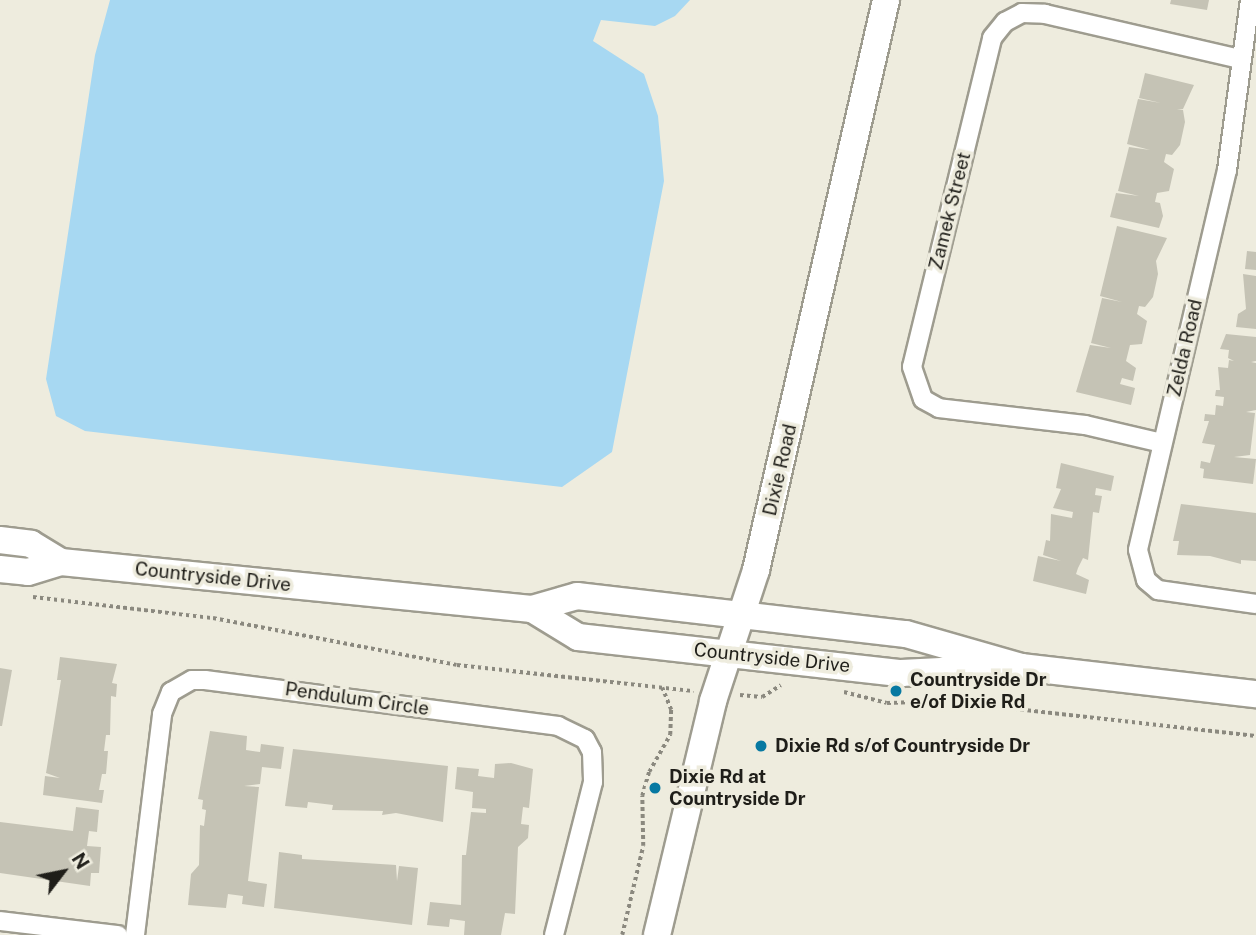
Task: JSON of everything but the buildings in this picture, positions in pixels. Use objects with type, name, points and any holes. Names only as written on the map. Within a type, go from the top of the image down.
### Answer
[{"type":"main road","name":"Dixie Road","points":[[657,935],[713,701],[771,508],[886,0]]},
{"type":"main road","name":"Countryside Drive","points":[[0,540],[31,544],[61,562]]},
{"type":"main road","name":"Countryside Drive","points":[[0,569],[28,572],[61,562],[532,609],[577,596],[906,634],[1021,667]]},
{"type":"main road","name":"Countryside Drive","points":[[532,609],[578,637],[901,673],[1021,667],[1256,694]]},
{"type":"street","name":"Zelda Road","points":[[1250,0],[1227,170],[1138,550],[1146,580],[1158,590],[1178,595],[1256,604]]},
{"type":"street","name":"Zamek Street","points":[[1162,443],[1085,425],[939,408],[923,399],[912,368],[992,38],[1005,22],[1022,13],[1045,14],[1240,59]]},
{"type":"street","name":"Pendulum Circle","points":[[135,935],[162,714],[171,692],[192,680],[205,680],[558,726],[585,739],[592,752],[593,782],[554,935]]},
{"type":"street","points":[[0,921],[118,935]]},
{"type":"path","points":[[27,596],[213,618],[457,665],[662,688],[671,710],[670,735],[649,772],[642,796],[643,846],[622,935]]},
{"type":"path","points":[[762,696],[775,686],[788,684]]},
{"type":"path","points":[[833,688],[887,703],[944,701],[1256,736]]},
{"type":"water","points":[[110,0],[690,0],[675,16],[655,26],[601,20],[593,41],[644,74],[658,116],[664,181],[612,452],[562,487],[85,431],[56,416],[46,379],[95,55]]},
{"type":"place","name":"Countryside Dr e/of Dixie Rd","points":[[896,691]]},
{"type":"place","name":"Dixie Rd s/of Countryside Dr","points":[[761,746]]},
{"type":"place","name":"Dixie Rd at Countryside Dr","points":[[655,788]]}]
